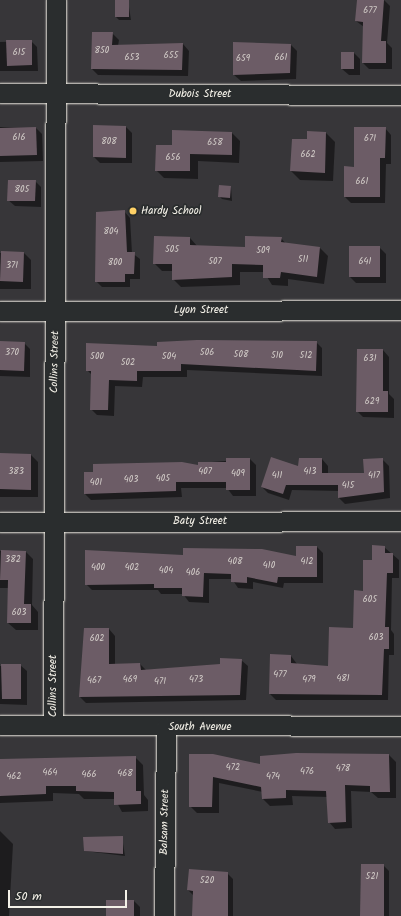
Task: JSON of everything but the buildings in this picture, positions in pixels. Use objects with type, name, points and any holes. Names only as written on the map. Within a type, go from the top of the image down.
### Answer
[{"type":"street","name":"Collins Street","points":[[53,724],[52,522],[56,310],[56,0]]},
{"type":"street","name":"Dubois Street","points":[[0,94],[401,95]]},
{"type":"street","name":"Lyon Street","points":[[0,310],[401,310]]},
{"type":"street","name":"Baty Street","points":[[0,522],[401,521]]},
{"type":"street","name":"South Avenue","points":[[0,724],[166,727],[401,726]]},
{"type":"street","name":"Balsam Street","points":[[164,916],[166,727]]},
{"type":"place","name":"Hardy School","points":[[133,211]]}]
